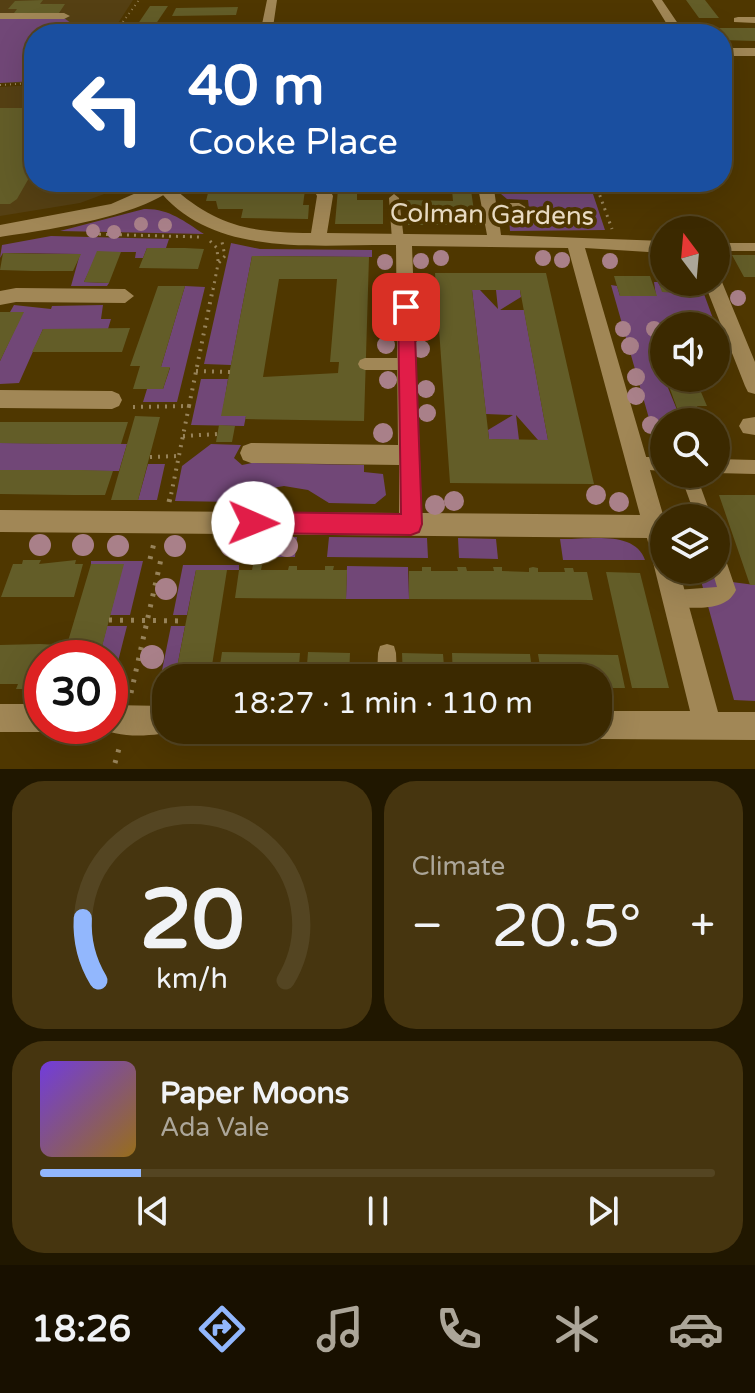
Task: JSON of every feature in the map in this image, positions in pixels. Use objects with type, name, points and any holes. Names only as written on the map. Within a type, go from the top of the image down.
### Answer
[{"type":"street","points":[[268,24],[272,0]]},
{"type":"street","points":[[657,0],[673,24]]},
{"type":"street","points":[[0,16],[64,16]]},
{"type":"street","points":[[738,20],[755,20]]},
{"type":"street","points":[[732,52],[755,52]]},
{"type":"street","points":[[0,231],[101,210],[145,192]]},
{"type":"street","name":"Colman Gardens","points":[[172,192],[189,210],[224,233],[265,238],[575,242],[650,246]]},
{"type":"street","points":[[318,240],[325,196],[323,192]]},
{"type":"street","points":[[487,192],[493,230]]},
{"type":"street","points":[[489,208],[519,208]]},
{"type":"street","points":[[401,241],[408,364],[411,524]]},
{"type":"street","points":[[575,242],[650,511]]},
{"type":"street","points":[[0,298],[16,295],[125,296]]},
{"type":"street","points":[[719,296],[755,386]]},
{"type":"street","points":[[0,399],[53,394],[116,403]]},
{"type":"street","points":[[251,453],[409,455]]},
{"type":"street","points":[[0,521],[650,527]]},
{"type":"street","points":[[671,584],[707,725]]},
{"type":"street","points":[[0,718],[24,718]]},
{"type":"street","points":[[128,719],[152,720]]},
{"type":"street","points":[[612,725],[755,726]]},
{"type":"lane","points":[[394,198],[401,241]]},
{"type":"lane","points":[[730,247],[755,247]]},
{"type":"lane","points":[[365,364],[408,364]]},
{"type":"lane","points":[[638,464],[650,464]]},
{"type":"lane","points":[[730,466],[755,467]]},
{"type":"lane","points":[[676,599],[720,597],[727,590],[725,584]]},
{"type":"lane","points":[[387,653],[387,664]]},
{"type":"path","points":[[121,24],[139,0]]},
{"type":"path","points":[[0,85],[24,84]]},
{"type":"path","points":[[599,192],[614,234]]},
{"type":"path","points":[[205,238],[215,230],[224,233],[225,256],[218,264]]},
{"type":"path","points":[[85,234],[205,238],[217,248],[218,264],[183,436],[167,510],[158,522],[150,559]]},
{"type":"path","points":[[196,371],[230,372]]},
{"type":"path","points":[[116,403],[189,406]]},
{"type":"path","points":[[183,436],[218,434]]},
{"type":"path","points":[[150,457],[178,456]]},
{"type":"path","points":[[128,685],[161,559]]},
{"type":"path","points":[[109,620],[186,621]]},
{"type":"path","points":[[115,763],[116,744]]},
{"type":"shaded area","points":[[0,0],[133,0],[117,24],[24,24],[24,83],[0,83]]},
{"type":"shaded area","points":[[0,17],[64,18],[72,24],[24,24],[24,82],[0,83]]},
{"type":"shaded area","points":[[24,86],[24,192],[110,192],[80,203],[0,216],[0,87]]},
{"type":"shaded area","points":[[501,194],[593,194],[605,230],[510,231],[509,221],[530,217],[528,200],[507,199]]},
{"type":"shaded area","points":[[144,209],[168,213],[204,234],[60,231]]},
{"type":"shaded area","points":[[51,236],[169,239],[166,248],[147,248],[143,258],[135,258],[136,252],[98,252],[84,282],[109,283],[107,286],[71,286],[80,254],[3,253],[0,258],[2,245]]},
{"type":"shaded area","points":[[231,243],[260,249],[372,250],[372,257],[252,256],[231,365],[204,364]]},
{"type":"shaded area","points":[[611,285],[617,286],[620,296],[705,296],[711,312],[650,312],[650,392],[670,392],[676,408],[650,408],[650,422]]},
{"type":"shaded area","points":[[185,286],[205,287],[177,402],[143,402],[147,389],[163,389],[170,368],[161,367]]},
{"type":"shaded area","points":[[472,290],[480,290],[498,309],[496,290],[520,290],[521,297],[500,310],[524,310],[548,440],[538,440],[516,415],[519,440],[489,439],[488,430],[513,415],[486,414]]},
{"type":"shaded area","points":[[14,305],[51,309],[52,306],[103,305],[101,319],[111,319],[108,329],[43,329],[19,383],[0,384],[0,361],[23,312],[10,312]]},
{"type":"shaded area","points":[[201,379],[228,379],[222,416],[246,416],[244,426],[191,425]]},
{"type":"shaded area","points":[[0,443],[127,444],[119,471],[113,471],[0,470]]},
{"type":"shaded area","points":[[211,444],[241,445],[234,458],[242,465],[364,465],[364,472],[383,474],[386,495],[375,504],[329,503],[308,490],[284,486],[255,491],[235,502],[175,501],[182,466]]},
{"type":"shaded area","points":[[148,464],[165,464],[157,500],[138,500]]},
{"type":"shaded area","points":[[260,536],[297,537],[295,557],[257,557]]},
{"type":"shaded area","points":[[329,537],[427,538],[428,558],[327,557]]},
{"type":"shaded area","points":[[458,538],[496,539],[498,559],[459,558]]},
{"type":"shaded area","points":[[560,539],[620,540],[640,550],[645,560],[563,560]]},
{"type":"shaded area","points":[[91,561],[143,561],[130,615],[110,615],[123,565],[91,564]]},
{"type":"shaded area","points":[[183,565],[239,565],[239,570],[196,570],[187,615],[173,615]]},
{"type":"shaded area","points":[[347,566],[408,567],[409,599],[346,599]]},
{"type":"shaded area","points":[[730,582],[755,585],[755,701],[734,700],[702,584]]},
{"type":"shaded area","points":[[107,626],[127,626],[123,640],[104,640]]},
{"type":"shaded area","points":[[171,626],[185,626],[178,664],[163,664]]},
{"type":"building","points":[[43,0],[40,4],[65,4],[59,13],[14,13],[17,9],[8,9],[15,1]]},
{"type":"building","points":[[686,0],[705,0],[719,18],[699,18]]},
{"type":"building","points":[[150,6],[168,6],[156,24],[138,24]]},
{"type":"building","points":[[238,7],[236,15],[172,16],[176,8]]},
{"type":"building","points":[[732,28],[755,28],[755,41],[732,40]]},
{"type":"building","points":[[0,108],[24,108],[24,187],[17,199],[10,204],[0,204]]},
{"type":"building","points":[[208,192],[305,192],[303,205],[309,205],[308,219],[241,218],[243,209],[218,209],[216,201],[206,201]]},
{"type":"building","points":[[338,192],[357,192],[357,200],[383,200],[383,224],[335,224]]},
{"type":"building","points":[[452,192],[471,192],[476,225],[408,225],[407,200],[453,201]]},
{"type":"building","points":[[147,248],[204,249],[198,269],[139,268]]},
{"type":"building","points":[[97,251],[121,252],[109,283],[84,282]]},
{"type":"building","points":[[3,253],[81,254],[73,271],[33,271],[0,270]]},
{"type":"building","points":[[732,255],[755,255],[755,277],[744,277]]},
{"type":"building","points":[[252,256],[369,257],[364,421],[221,416]],"holes":[[[279,279],[337,279],[330,362],[339,362],[338,373],[263,377]]]},
{"type":"building","points":[[435,273],[546,273],[594,484],[450,483]],"holes":[[[472,290],[520,290],[548,440],[489,439]]]},
{"type":"building","points":[[614,276],[650,276],[650,296],[620,296]]},
{"type":"building","points":[[158,286],[185,286],[161,367],[170,367],[163,389],[133,389],[140,366],[130,366]]},
{"type":"building","points":[[0,312],[24,312],[0,361]]},
{"type":"building","points":[[130,328],[122,352],[32,352],[43,329]]},
{"type":"building","points":[[671,392],[701,392],[707,406],[698,408],[677,408]]},
{"type":"building","points":[[135,416],[160,417],[138,500],[111,500]]},
{"type":"building","points":[[0,422],[128,422],[121,444],[60,444],[0,443]]},
{"type":"building","points":[[219,425],[235,426],[232,442],[216,442]]},
{"type":"building","points":[[0,470],[113,471],[105,495],[73,495],[0,494]]},
{"type":"building","points":[[719,495],[755,495],[755,585],[750,585],[730,527],[730,504],[722,504]]},
{"type":"building","points":[[23,560],[41,560],[39,564],[76,560],[75,564],[83,564],[74,597],[1,597],[13,564],[22,564]]},
{"type":"building","points":[[91,564],[124,564],[104,640],[68,640]]},
{"type":"building","points":[[253,565],[262,565],[261,570],[288,570],[289,566],[297,566],[297,570],[325,570],[325,566],[334,566],[333,570],[347,570],[346,599],[235,598],[239,570],[252,570]]},
{"type":"building","points":[[422,567],[431,567],[431,571],[458,571],[457,567],[466,567],[467,571],[494,571],[493,567],[502,567],[502,571],[529,572],[529,568],[533,567],[538,568],[538,572],[565,572],[564,568],[573,568],[574,572],[587,572],[593,600],[409,599],[409,571],[422,571]]},
{"type":"building","points":[[196,570],[227,570],[212,664],[178,664]]},
{"type":"building","points":[[606,572],[640,573],[669,688],[632,688]]},
{"type":"building","points":[[24,644],[24,689],[16,689],[18,684],[0,684],[0,645]]},
{"type":"building","points":[[222,652],[300,653],[299,664],[220,664]]},
{"type":"building","points":[[308,652],[350,653],[350,664],[307,664]]},
{"type":"building","points":[[402,653],[443,654],[444,664],[402,664]]},
{"type":"building","points":[[452,653],[530,654],[531,664],[452,664]]},
{"type":"building","points":[[538,654],[618,655],[625,688],[612,688],[612,664],[540,664]]},
{"type":"route","points":[[253,523],[411,524],[406,307]]}]
